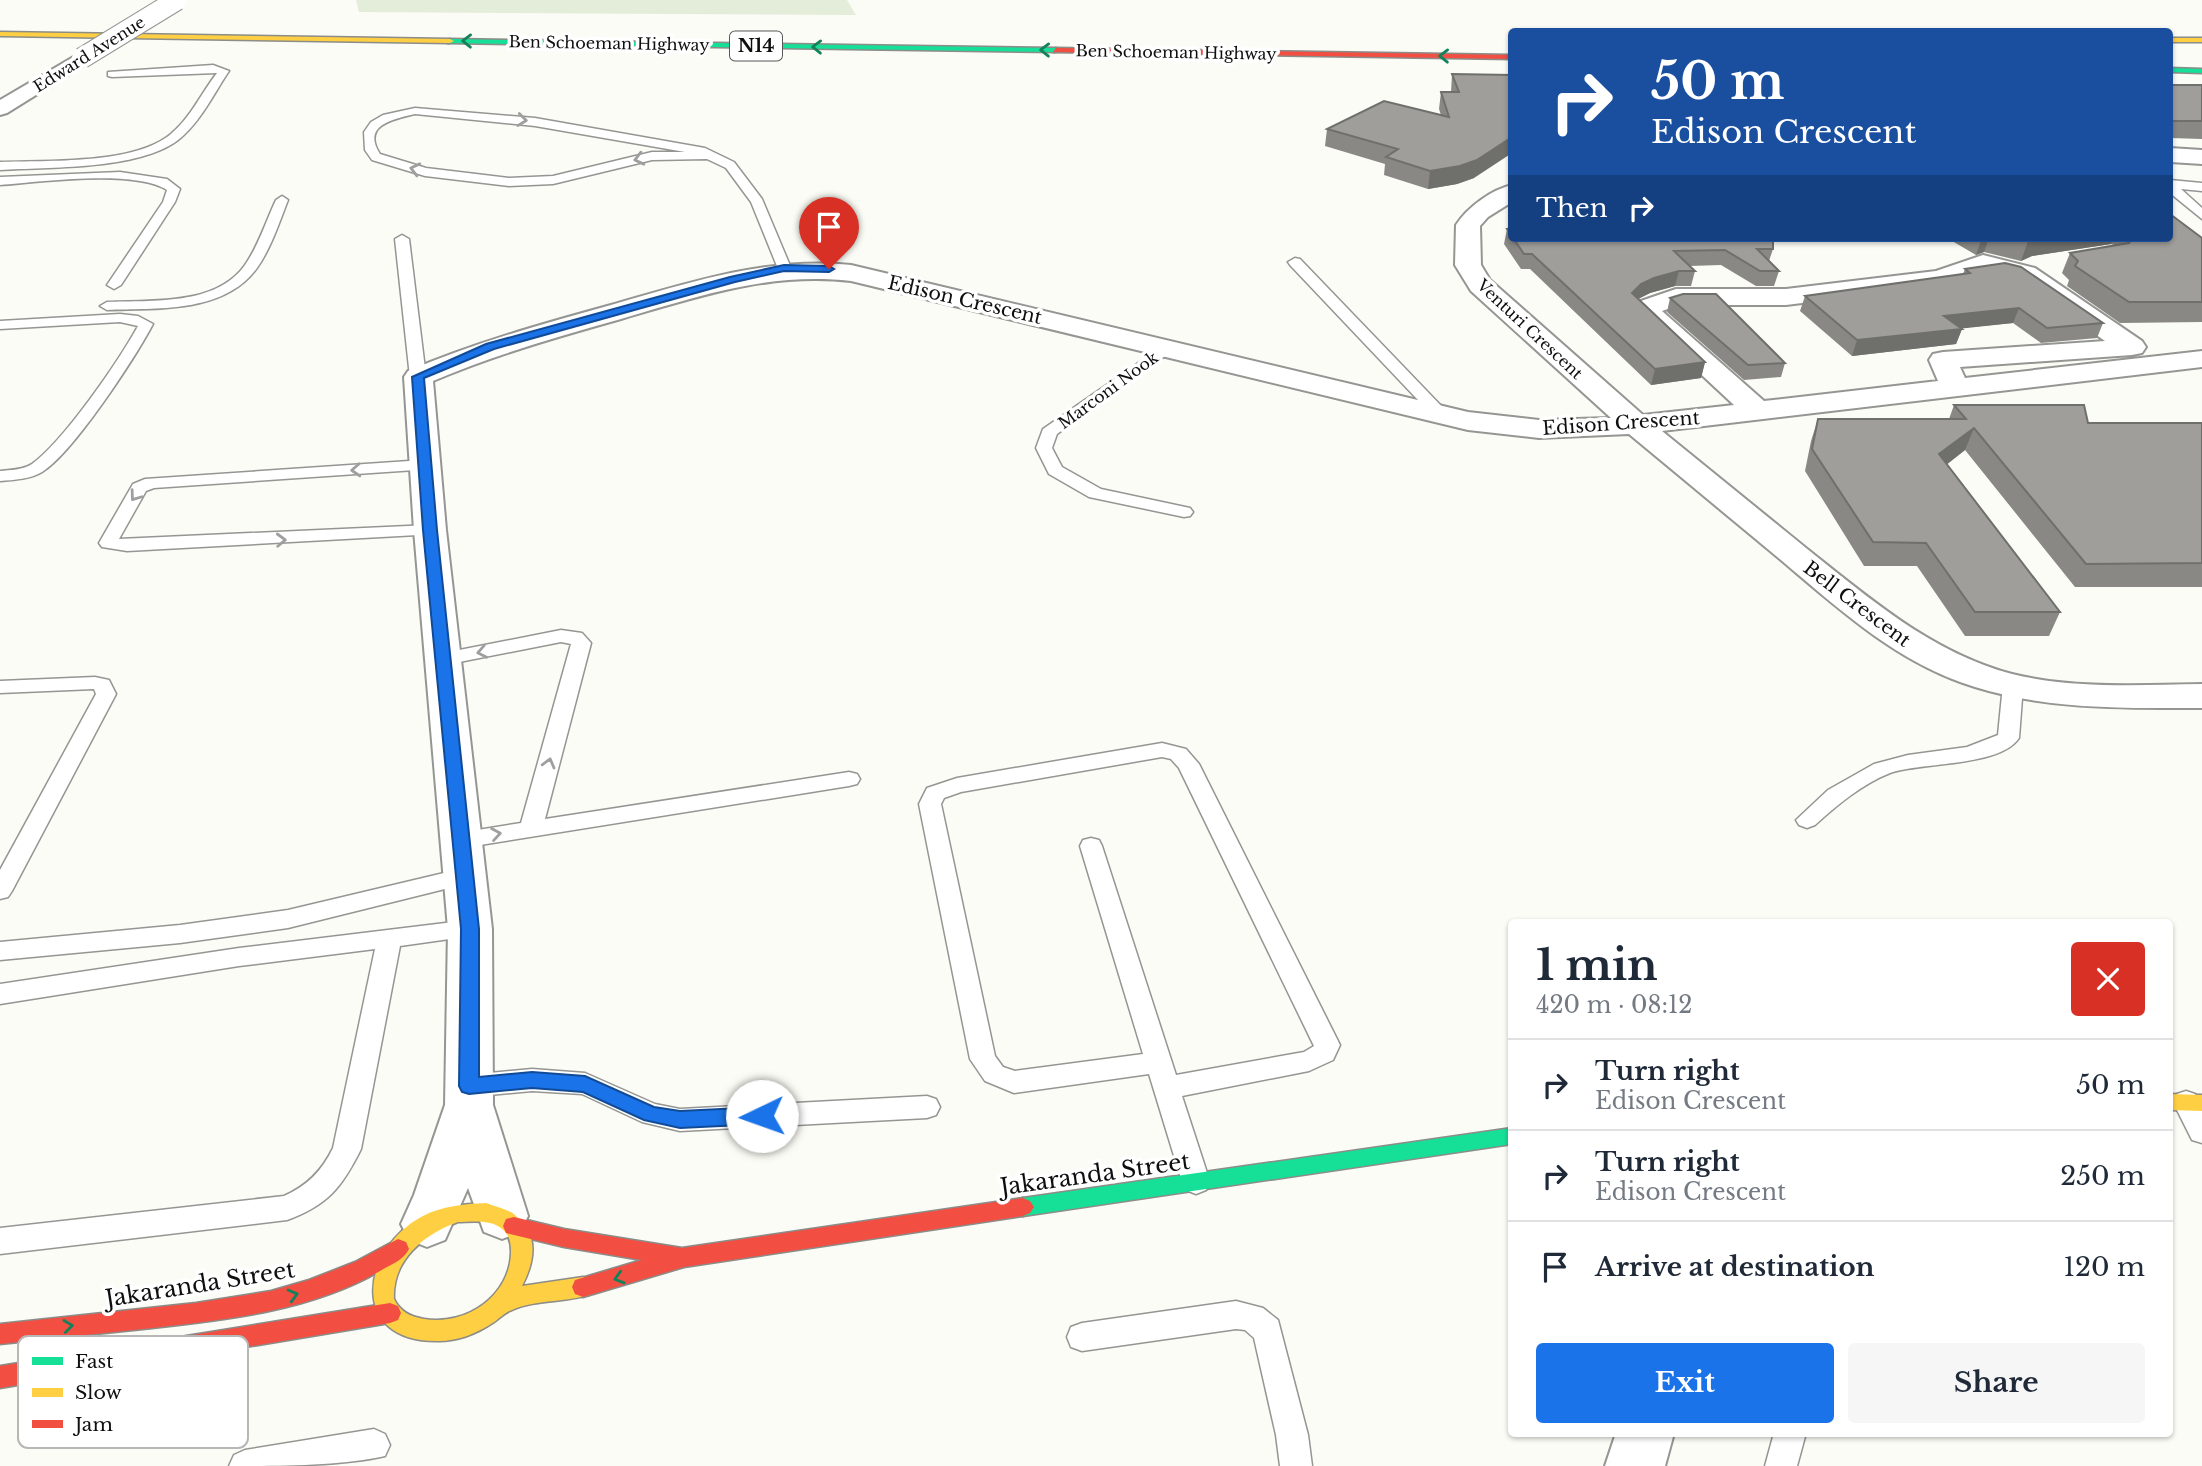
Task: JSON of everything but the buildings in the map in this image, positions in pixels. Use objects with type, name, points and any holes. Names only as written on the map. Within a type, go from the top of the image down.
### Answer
[{"type":"main road","points":[[112,17],[180,9]]},
{"type":"main road","name":"Ben Schoeman Highway","points":[[0,34],[1508,57]]},
{"type":"main road","points":[[2173,40],[2202,40]]},
{"type":"main road","points":[[2173,49],[2202,50]]},
{"type":"main road","points":[[2173,68],[2202,69]]},
{"type":"main road","name":"Jakaranda Street","points":[[504,1301],[620,1278],[684,1256],[1508,1137]]},
{"type":"main road","points":[[467,1211],[490,1212],[508,1221],[524,1241],[525,1261],[519,1281],[504,1301],[471,1324],[452,1331],[433,1332],[401,1324],[390,1313],[385,1302],[384,1276],[412,1237],[443,1216],[467,1211]]},
{"type":"main road","name":"Jakaranda Street","points":[[508,1221],[564,1238],[684,1256]]},
{"type":"main road","name":"Jakaranda Street","points":[[0,1334],[196,1313],[271,1301],[312,1290],[363,1269],[412,1237]]},
{"type":"main road","points":[[248,1337],[390,1313]]},
{"type":"street","name":"Edward Avenue","points":[[0,109],[82,58],[180,9]]},
{"type":"street","points":[[2173,155],[2202,157]]},
{"type":"street","name":"Venturi Crescent","points":[[1508,194],[1480,212],[1468,225],[1468,265],[1471,273],[1495,299],[1636,425]]},
{"type":"street","points":[[1734,390],[1950,377],[1942,360],[2132,347],[2026,272],[1983,263],[1940,278],[1786,297],[1676,297],[1644,309],[1734,390],[1758,411]]},
{"type":"street","points":[[2059,263],[2032,267],[2191,360]]},
{"type":"street","name":"Edison Crescent","points":[[418,377],[490,347],[734,279],[784,268],[850,273],[1442,416],[1518,430],[1584,430],[1758,411],[1950,377],[2191,360]]},
{"type":"street","points":[[412,1237],[440,1195],[469,1096],[470,929],[430,530],[418,377]]},
{"type":"street","name":"Bell Crescent","points":[[1636,425],[1874,620],[1912,645],[1955,666],[2013,685],[2098,695],[2202,696]]},
{"type":"street","points":[[469,1096],[508,1221]]},
{"type":"street","points":[[1634,1466],[1644,1437]]},
{"type":"lane","points":[[0,166],[105,158],[152,150],[172,139],[183,129],[223,71],[213,68],[112,74]]},
{"type":"lane","points":[[707,155],[652,156],[553,180],[509,182],[425,172],[387,162],[376,157],[371,150],[370,132],[375,124],[387,117],[407,112],[433,111],[535,122],[694,149],[730,165],[757,202],[784,268]]},
{"type":"lane","points":[[0,181],[140,176],[170,184],[174,189],[169,202],[114,285]]},
{"type":"lane","points":[[2173,185],[2202,187]]},
{"type":"lane","points":[[2173,188],[2202,215]]},
{"type":"lane","points":[[0,313],[170,301],[215,293],[227,288],[247,271],[282,200]]},
{"type":"lane","points":[[402,239],[418,377]]},
{"type":"lane","points":[[1295,262],[1442,416]]},
{"type":"lane","points":[[0,325],[120,318],[133,318],[146,324],[84,415],[46,462],[24,473],[0,476]]},
{"type":"lane","name":"Marconi Nook","points":[[1167,348],[1049,432],[1044,448],[1055,470],[1095,493],[1184,512]]},
{"type":"lane","points":[[424,465],[151,483],[139,488],[110,534],[108,543],[127,546],[430,530]]},
{"type":"lane","points":[[444,659],[561,636],[575,637],[581,643],[531,829]]},
{"type":"lane","points":[[0,687],[95,682],[102,684],[106,694],[0,891]]},
{"type":"lane","points":[[1807,820],[1830,797],[1892,765],[1993,748],[2008,738],[2013,685]]},
{"type":"lane","points":[[1158,1062],[1014,1082],[994,1074],[983,1059],[930,804],[935,793],[957,785],[1162,750],[1178,754],[1188,764],[1327,1045],[1324,1053],[1309,1061],[1166,1088]]},
{"type":"lane","points":[[0,951],[159,936],[285,919],[347,907],[531,829],[849,779]]},
{"type":"lane","points":[[1091,846],[1196,1182]]},
{"type":"lane","points":[[0,994],[280,952],[389,941],[470,929]]},
{"type":"lane","points":[[0,1241],[287,1208],[321,1190],[334,1175],[347,1149],[389,941]]},
{"type":"lane","points":[[469,1096],[532,1080],[585,1084],[651,1114],[680,1120],[927,1107]]},
{"type":"lane","points":[[2186,1102],[2202,1132]]},
{"type":"lane","points":[[1082,1337],[1237,1315],[1252,1318],[1267,1330],[1292,1435],[1296,1466]]},
{"type":"lane","points":[[1781,1466],[1789,1437]]},
{"type":"lane","points":[[244,1466],[374,1446]]},
{"type":"green space","points":[[356,0],[847,0],[856,15],[359,12]]},
{"type":"traffic: fast","points":[[450,41],[1056,50]]},
{"type":"traffic: fast","points":[[2173,70],[2202,71]]},
{"type":"traffic: fast","points":[[1023,1207],[1508,1137]]},
{"type":"traffic: slow","points":[[0,34],[450,41]]},
{"type":"traffic: slow","points":[[2173,40],[2202,40]]},
{"type":"traffic: slow","points":[[2173,1102],[2202,1103]]},
{"type":"traffic: slow","points":[[504,1301],[522,1265],[521,1238],[508,1221],[486,1212],[458,1213],[430,1223],[406,1241],[389,1268],[383,1290],[384,1304],[397,1320],[418,1328],[439,1331],[459,1328],[478,1320],[507,1301],[583,1287]]},
{"type":"traffic: jam","points":[[1056,50],[1508,57]]},
{"type":"traffic: jam","points":[[583,1287],[684,1257],[1023,1207]]},
{"type":"traffic: jam","points":[[514,1226],[564,1238],[675,1255]]},
{"type":"traffic: jam","points":[[0,1334],[196,1313],[271,1301],[311,1290],[363,1269],[398,1249]]},
{"type":"traffic: jam","points":[[248,1336],[390,1313]]},
{"type":"traffic: jam","points":[[0,1377],[18,1374]]},
{"type":"route","points":[[762,1116],[680,1120],[651,1114],[585,1084],[532,1080],[469,1086],[470,929],[418,407],[418,377],[490,347],[734,279],[784,268],[829,269]]}]
